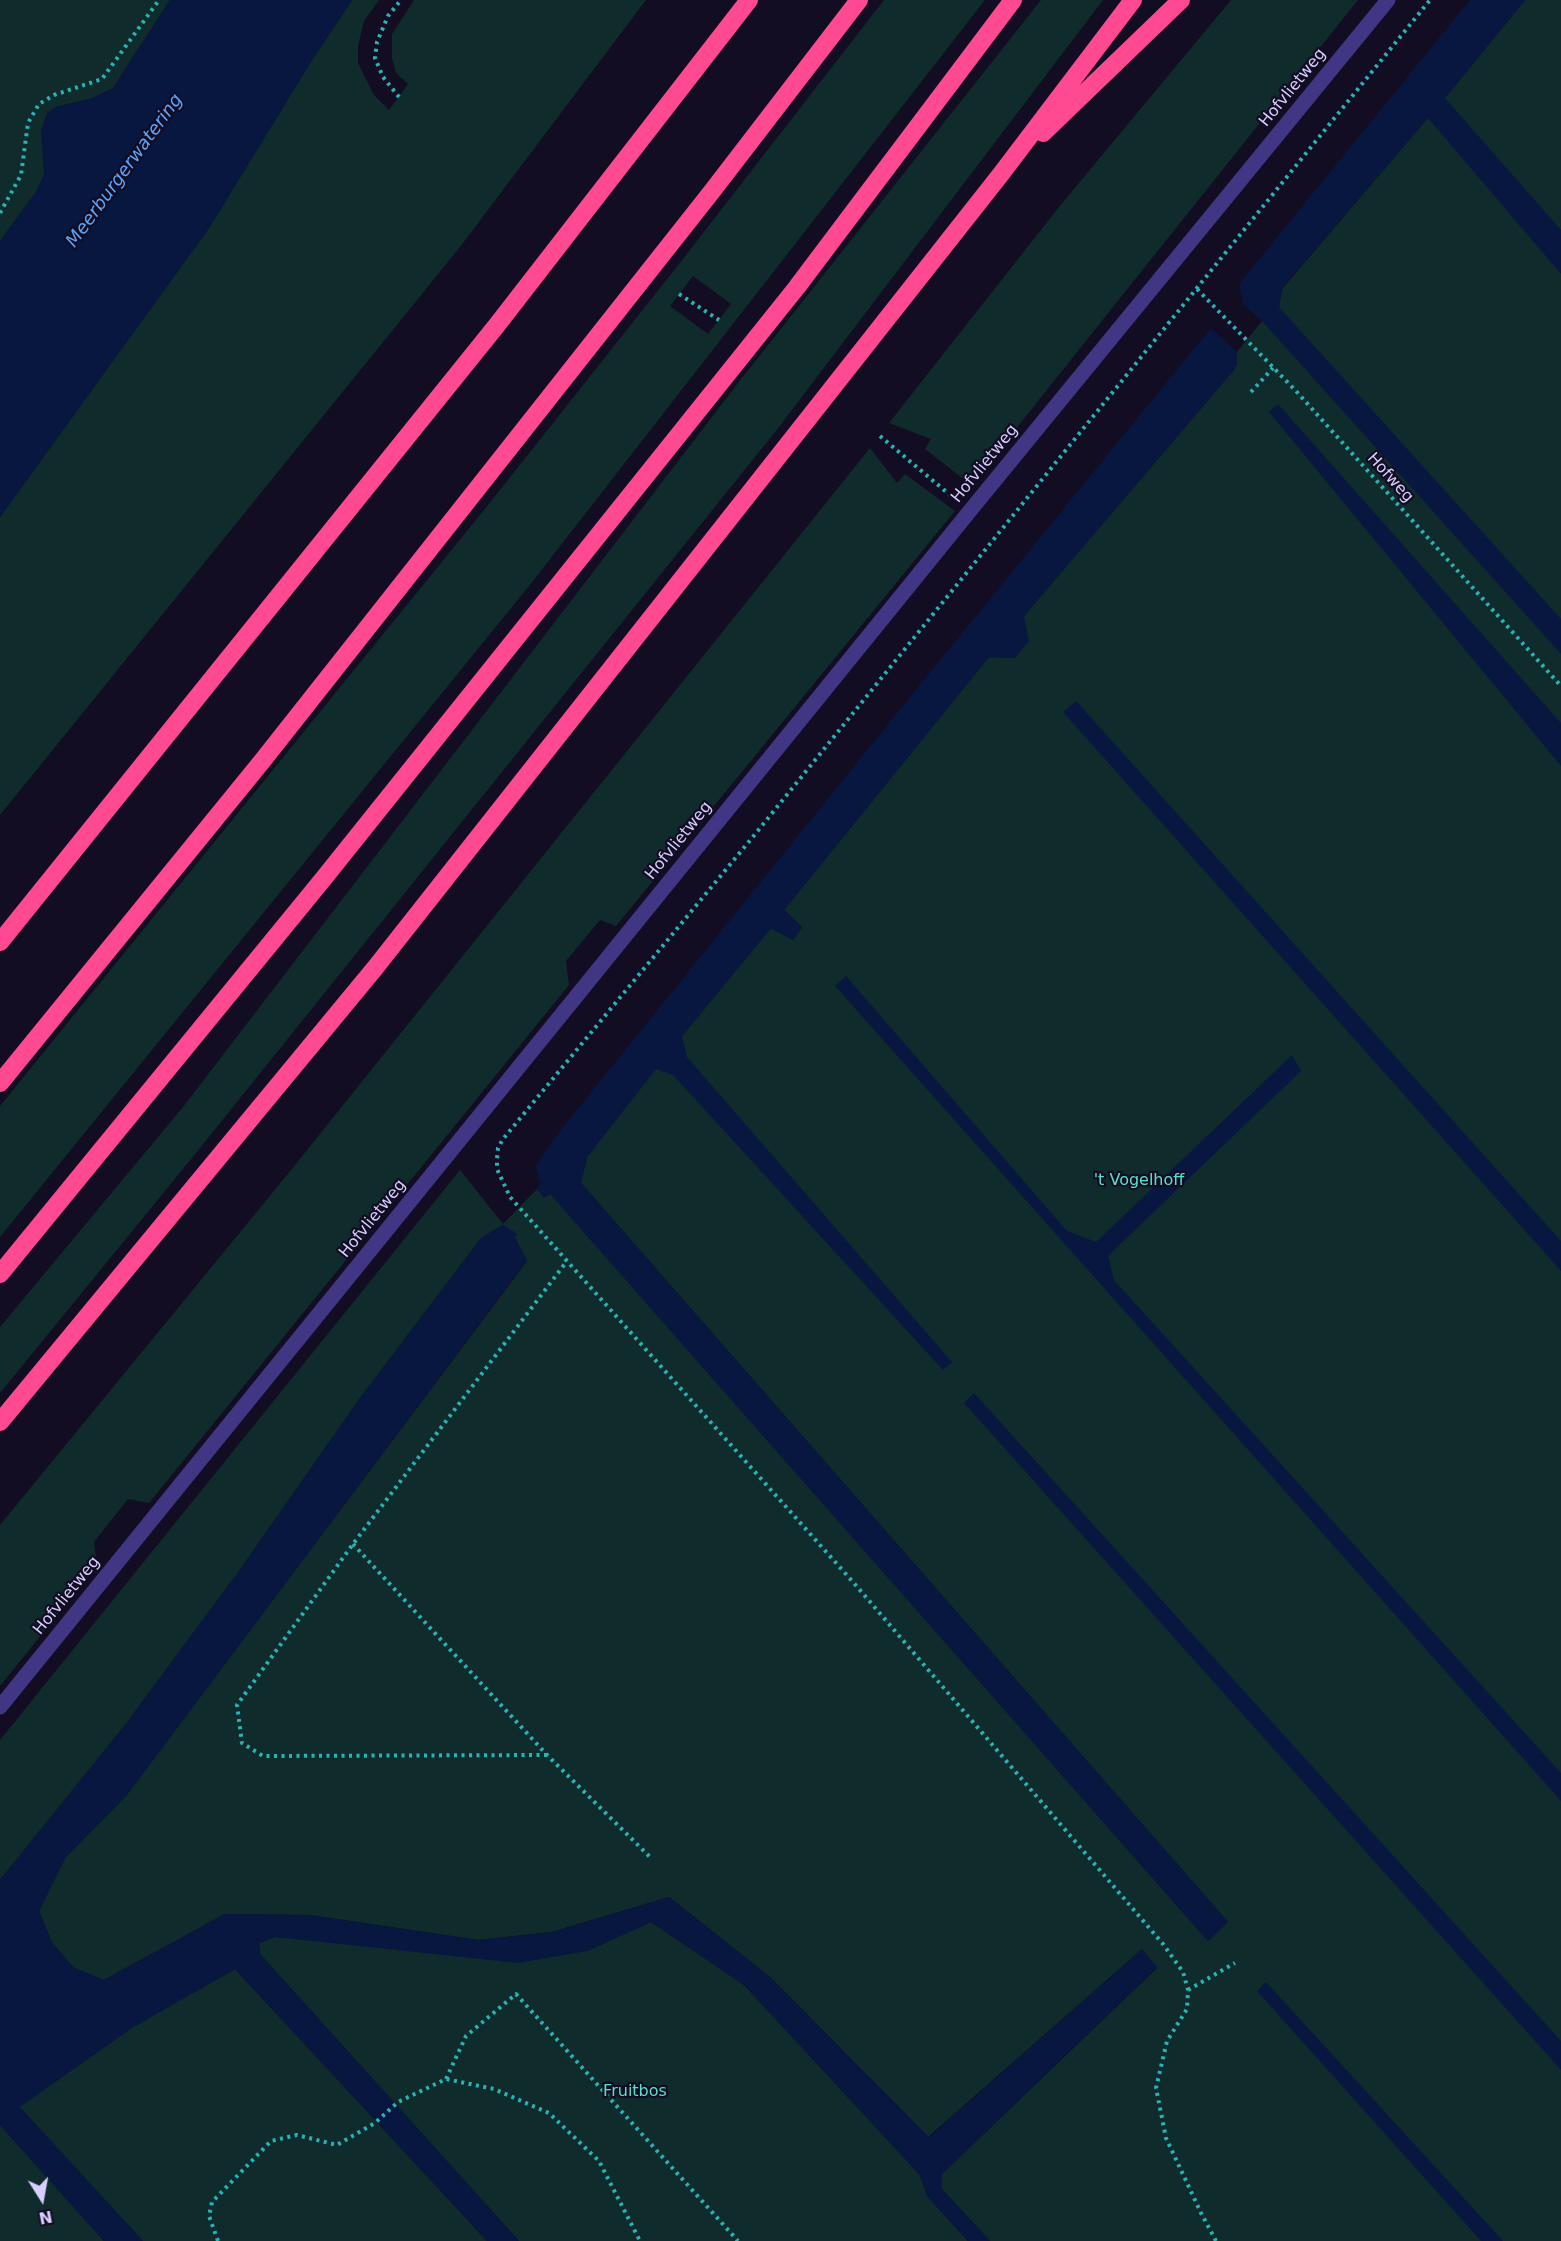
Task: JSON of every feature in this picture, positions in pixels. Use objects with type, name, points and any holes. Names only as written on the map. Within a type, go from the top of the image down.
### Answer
[{"type":"highway","points":[[0,942],[496,325],[749,0]]},
{"type":"highway","points":[[0,1083],[270,751],[713,190],[859,0]]},
{"type":"highway","points":[[0,1274],[324,878],[790,296],[1013,0]]},
{"type":"highway","points":[[0,1422],[375,968],[1001,174],[1133,0]]},
{"type":"highway","points":[[1001,174],[1181,0]]},
{"type":"street","name":"Hofvlietweg","points":[[0,1707],[969,512],[1388,0]]},
{"type":"path","points":[[0,213],[21,175],[28,123],[39,104],[54,95],[102,79],[159,0]]},
{"type":"path","points":[[399,97],[383,77],[375,58],[377,42],[388,16],[401,0]]},
{"type":"path","points":[[1216,2241],[1166,2138],[1156,2088],[1167,2041],[1187,2009],[1188,1990],[1183,1972],[1163,1944],[853,1582],[510,1197],[497,1169],[498,1148],[1430,0]]},
{"type":"path","name":"Hofweg","points":[[1197,289],[1273,368],[1561,686]]},
{"type":"path","points":[[680,294],[719,320]]},
{"type":"path","points":[[1251,392],[1273,368]]},
{"type":"path","points":[[880,435],[995,536]]},
{"type":"path","points":[[547,1755],[263,1756],[242,1743],[237,1705],[352,1544],[567,1261]]},
{"type":"path","points":[[352,1544],[547,1755],[650,1857]]},
{"type":"path","points":[[1188,1990],[1235,1963]]},
{"type":"path","points":[[446,2079],[466,2036],[516,1994],[738,2241]]},
{"type":"path","points":[[218,2241],[209,2216],[212,2202],[271,2142],[297,2135],[337,2145],[375,2123],[398,2102],[446,2079],[494,2089],[549,2113],[599,2161],[640,2241]]},
{"type":"green space","points":[[0,0],[170,0],[113,88],[93,98],[56,107],[44,159],[44,175],[36,192],[0,241]]},
{"type":"green space","points":[[352,0],[379,0],[364,21],[358,46],[358,63],[374,95],[389,110],[408,84],[396,73],[392,58],[392,34],[414,0],[646,0],[460,247],[0,815],[0,517],[209,228],[312,60]]},
{"type":"green space","points":[[884,0],[985,0],[529,586],[0,1237],[0,1106],[488,505]],"holes":[[[693,276],[731,304],[708,334],[670,306]]]},
{"type":"green space","points":[[1041,0],[1103,0],[779,427],[196,1153],[0,1393],[0,1327],[183,1107],[738,383]]},
{"type":"green space","points":[[1231,0],[1358,0],[971,485],[925,449],[931,439],[889,423],[1059,207]]},
{"type":"green space","name":"'t Vogelhoff","points":[[1525,0],[1561,0],[1561,2241],[990,2241],[942,2189],[942,2174],[1157,1968],[1142,1949],[928,2137],[770,1977],[669,1897],[552,1932],[478,1940],[310,1915],[225,1914],[104,1980],[74,1968],[52,1943],[39,1911],[65,1858],[126,1796],[527,1261],[515,1238],[517,1234],[503,1225],[481,1238],[360,1398],[239,1571],[125,1725],[0,1880],[0,1740],[460,1170],[503,1224],[537,1189],[544,1197],[550,1193],[1208,1941],[1228,1922],[581,1183],[587,1157],[656,1068],[674,1074],[682,1036],[771,928],[793,940],[802,927],[784,910],[989,657],[1015,658],[1024,616],[1233,371],[1237,364],[1237,352],[1262,321],[1279,307],[1282,289],[1445,98]]},
{"type":"green space","points":[[870,448],[897,483],[905,474],[955,511],[616,926],[600,920],[566,961],[569,985],[149,1503],[128,1499],[94,1542],[97,1566],[0,1686],[0,1525],[287,1175]]},
{"type":"green space","name":"Fruitbos","points":[[651,1922],[744,1985],[920,2175],[927,2196],[968,2241],[519,2241],[260,1954],[259,1943],[275,1937],[587,1951]]},
{"type":"green space","points":[[235,1969],[487,2241],[143,2241],[19,2107],[133,2027]]},
{"type":"green space","points":[[0,2125],[104,2241],[0,2241]]},
{"type":"water","name":"Meerburgerwatering","points":[[170,0],[352,0],[312,60],[209,228],[0,517],[0,241],[36,192],[44,175],[41,131],[47,113],[56,107],[93,98],[113,88]]},
{"type":"water","points":[[1470,0],[1525,0],[1445,98],[1561,230],[1561,274],[1428,118],[1282,288],[1279,307],[1561,619],[1561,654],[1262,321],[1243,304],[1239,284]]},
{"type":"water","points":[[1211,328],[1237,352],[1237,364],[1233,371],[1024,616],[1029,641],[1015,658],[989,657],[784,910],[802,928],[793,940],[771,928],[682,1036],[687,1057],[952,1362],[943,1370],[673,1075],[656,1069],[587,1157],[581,1183],[1228,1922],[1208,1941],[550,1194],[544,1198],[537,1189],[540,1184],[536,1166],[555,1137]]},
{"type":"water","points":[[1278,404],[1561,723],[1561,766],[1269,412]]},
{"type":"water","points":[[1076,701],[1561,1241],[1561,1271],[1063,712]]},
{"type":"water","points":[[846,976],[1067,1231],[1096,1242],[1292,1055],[1301,1071],[1108,1256],[1114,1280],[1561,1773],[1561,1801],[835,986]]},
{"type":"water","points":[[503,1225],[517,1234],[515,1238],[527,1260],[126,1796],[65,1858],[39,1911],[52,1943],[74,1968],[104,1980],[225,1914],[310,1915],[478,1940],[552,1932],[669,1897],[770,1977],[929,2137],[1142,1949],[1157,1967],[942,2174],[942,2189],[990,2241],[968,2241],[927,2196],[920,2175],[744,1985],[651,1922],[587,1951],[518,1963],[275,1937],[259,1943],[260,1954],[519,2241],[487,2241],[235,1969],[133,2027],[20,2107],[143,2241],[104,2241],[0,2125],[0,1880],[125,1725],[239,1571],[360,1398],[481,1238]]},
{"type":"water","points":[[974,1393],[1561,2041],[1561,2070],[964,1403]]},
{"type":"water","points":[[1266,1982],[1503,2241],[1481,2241],[1257,1991]]}]
